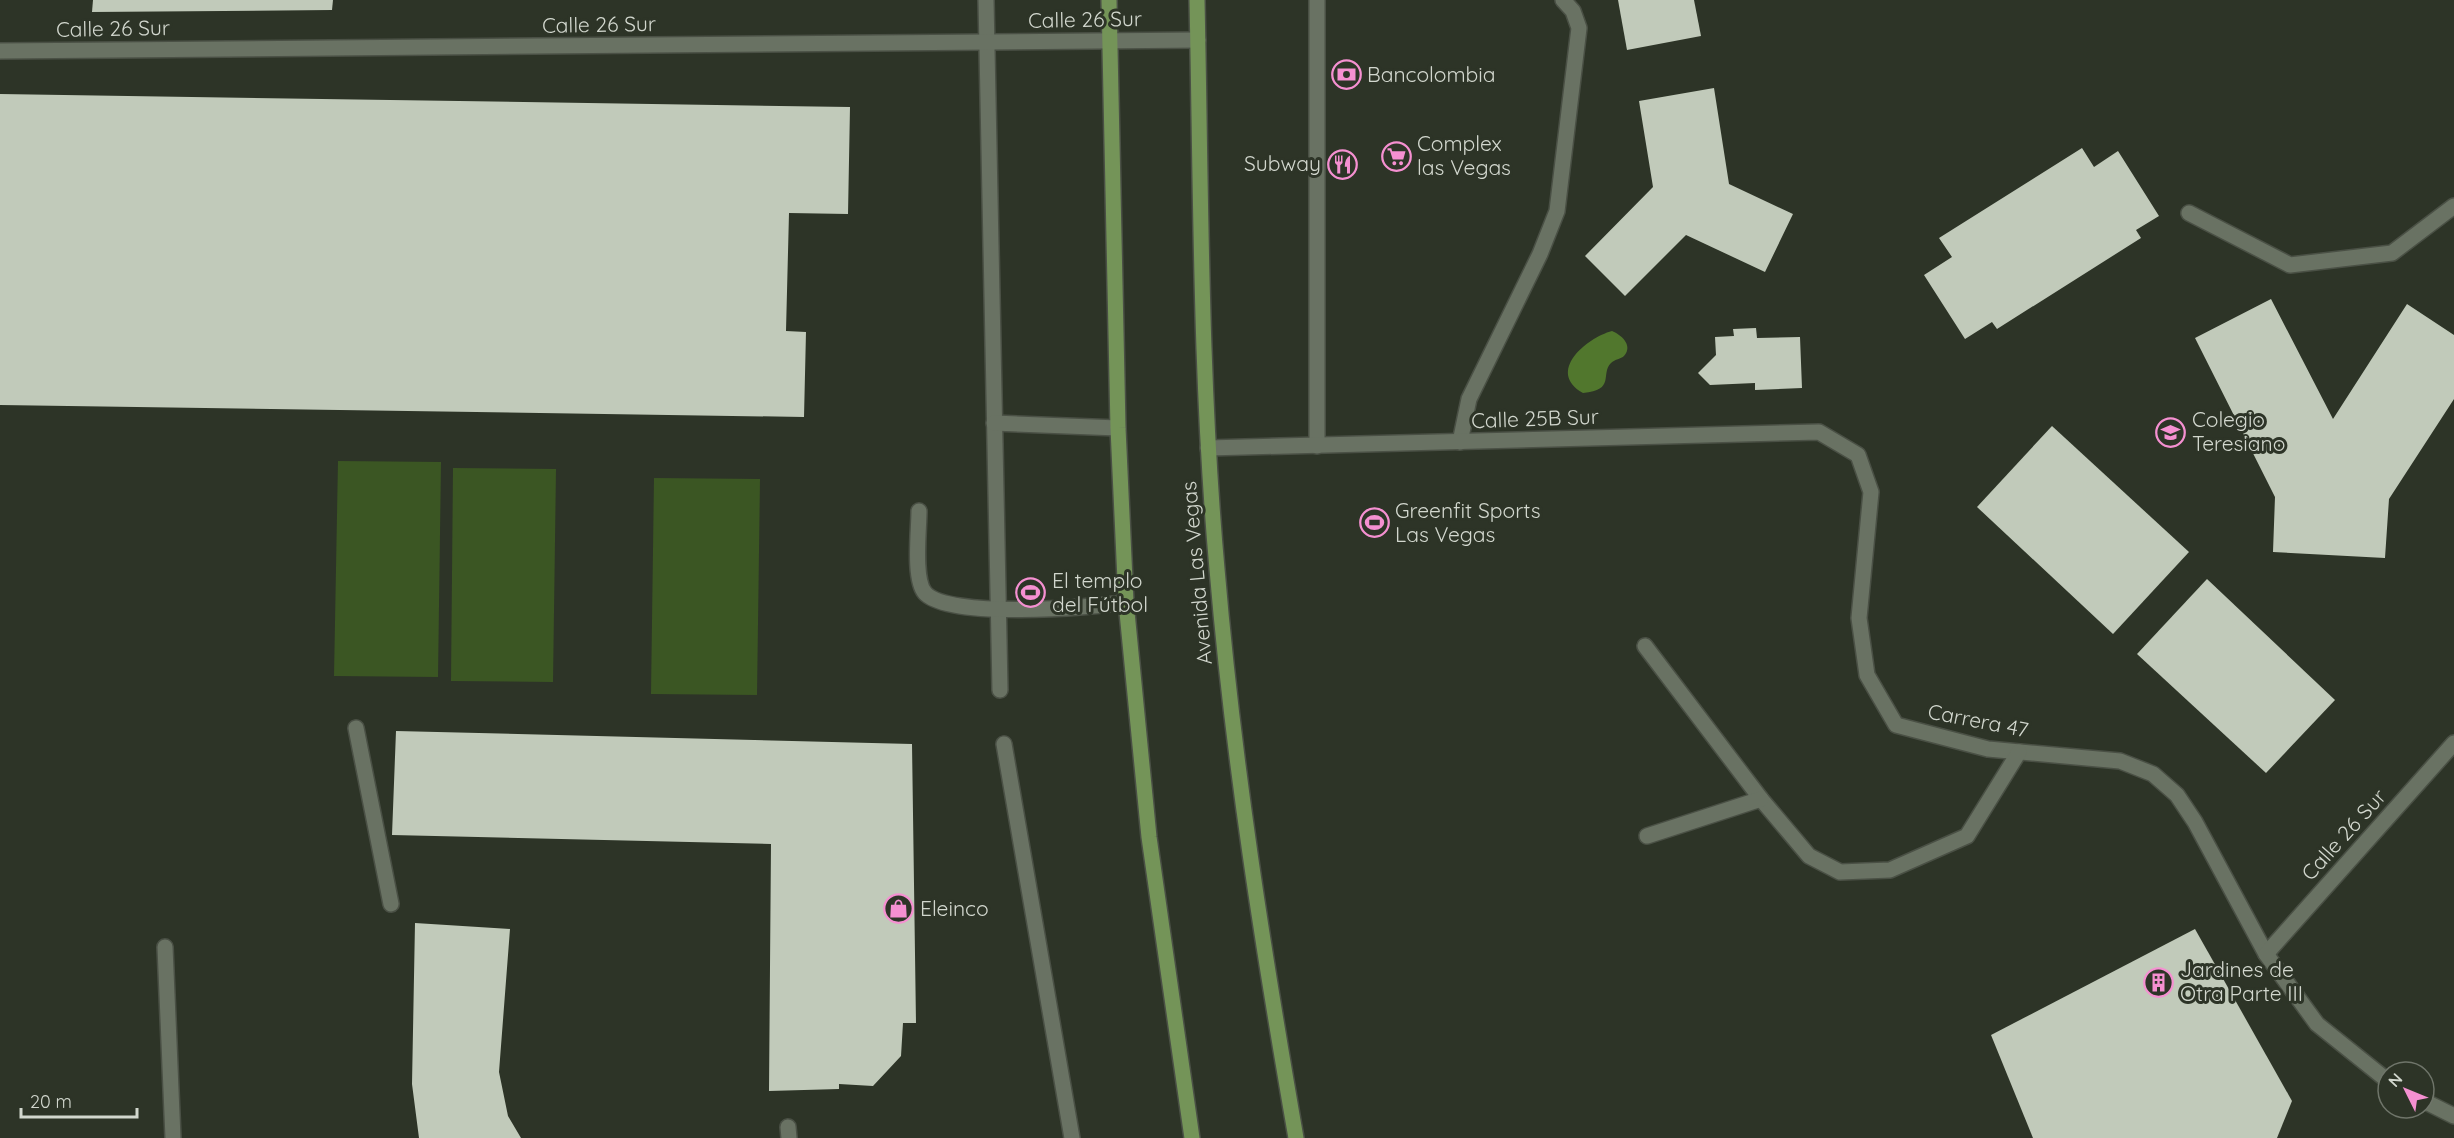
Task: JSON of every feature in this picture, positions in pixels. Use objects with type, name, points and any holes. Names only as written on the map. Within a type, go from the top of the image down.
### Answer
[{"type":"main road","points":[[1109,0],[1118,428],[1126,602],[1149,837],[1192,1138]]},
{"type":"main road","name":"Avenida Las Vegas","points":[[1197,0],[1208,448],[1231,718],[1257,899],[1296,1138]]},
{"type":"street","points":[[986,0],[1000,690]]},
{"type":"street","points":[[1317,0],[1317,446]]},
{"type":"street","points":[[1460,442],[1469,399],[1540,254],[1557,211],[1579,28],[1573,11],[1563,0]]},
{"type":"street","name":"Calle 26 Sur","points":[[0,51],[1198,40]]},
{"type":"street","points":[[2189,213],[2290,265],[2392,253],[2454,206]]},
{"type":"street","points":[[994,423],[1118,428]]},
{"type":"street","name":"Calle 25B Sur","points":[[1208,448],[1819,432],[1858,455]]},
{"type":"street","name":"Carrera 47","points":[[1858,455],[1871,492],[1859,618],[1867,675],[1896,725],[1988,749],[2120,761],[2153,774],[2176,795],[2195,822],[2266,954],[2317,1024],[2376,1071]]},
{"type":"street","points":[[919,511],[919,578],[926,594],[946,604],[999,610],[1100,607],[1126,602]]},
{"type":"street","points":[[1645,646],[1761,799],[1809,856],[1840,872],[1890,870],[1967,836],[2019,752]]},
{"type":"street","points":[[356,728],[391,904]]},
{"type":"street","name":"Calle 26 Sur","points":[[2266,954],[2454,743]]},
{"type":"street","points":[[1004,744],[1072,1138]]},
{"type":"street","points":[[1647,836],[1761,799]]},
{"type":"street","points":[[165,948],[173,1138]]},
{"type":"street","points":[[2436,1107],[2454,1116]]},
{"type":"shaded area","points":[[1612,331],[1625,340],[1627,352],[1608,367],[1605,381],[1600,389],[1583,393],[1573,385],[1568,375],[1569,366],[1582,348]]},
{"type":"shaded area","points":[[338,461],[441,462],[438,677],[334,676]]},
{"type":"shaded area","points":[[453,468],[556,469],[553,682],[451,681]]},
{"type":"shaded area","points":[[654,478],[760,479],[757,695],[651,694]]},
{"type":"building","points":[[93,0],[333,0],[332,10],[92,12]]},
{"type":"building","points":[[1618,0],[1694,0],[1701,36],[1627,50]]},
{"type":"building","points":[[1714,88],[1729,184],[1793,214],[1765,272],[1686,235],[1625,296],[1585,256],[1653,187],[1639,101]]},
{"type":"building","points":[[0,94],[850,107],[848,214],[789,213],[786,331],[806,332],[804,417],[0,405]]},
{"type":"building","points":[[2082,148],[2094,167],[2118,151],[2159,216],[2136,230],[2141,238],[1997,329],[1992,322],[1965,339],[1924,275],[1952,257],[1939,238]]},
{"type":"building","points":[[2271,299],[2333,419],[2407,304],[2454,335],[2454,399],[2389,499],[2385,558],[2273,552],[2275,497],[2195,338]]},
{"type":"building","points":[[1756,328],[1757,338],[1800,337],[1802,388],[1755,390],[1755,383],[1710,385],[1698,373],[1716,355],[1715,337],[1734,336],[1733,329]]},
{"type":"building","points":[[2052,426],[2189,552],[2113,634],[1977,507]]},
{"type":"building","points":[[2207,579],[2335,700],[2266,773],[2137,654]]},
{"type":"building","points":[[396,731],[912,744],[916,1023],[903,1023],[901,1056],[873,1086],[839,1084],[839,1089],[769,1091],[771,844],[392,835]]},
{"type":"building","points":[[415,923],[510,929],[499,1072],[508,1116],[521,1138],[419,1138],[412,1084]]},
{"type":"building","name":"Jardines de Otra Parte III","points":[[2195,929],[2292,1101],[2277,1138],[2033,1138],[1991,1035]]},
{"type":"place","name":"Bancolombia","points":[[1346,75]]},
{"type":"place","name":"Complex las Vegas","points":[[1396,156]]},
{"type":"place","name":"Subway","points":[[1342,164]]},
{"type":"place","name":"Colegio Teresiano","points":[[2171,432]]},
{"type":"place","name":"Greenfit Sports Las Vegas","points":[[1374,523]]},
{"type":"place","name":"El templo del Fútbol","points":[[1031,593]]},
{"type":"place","name":"Eleinco","points":[[899,909]]},
{"type":"place","name":"Jardines de Otra Parte III","points":[[2159,982]]}]
